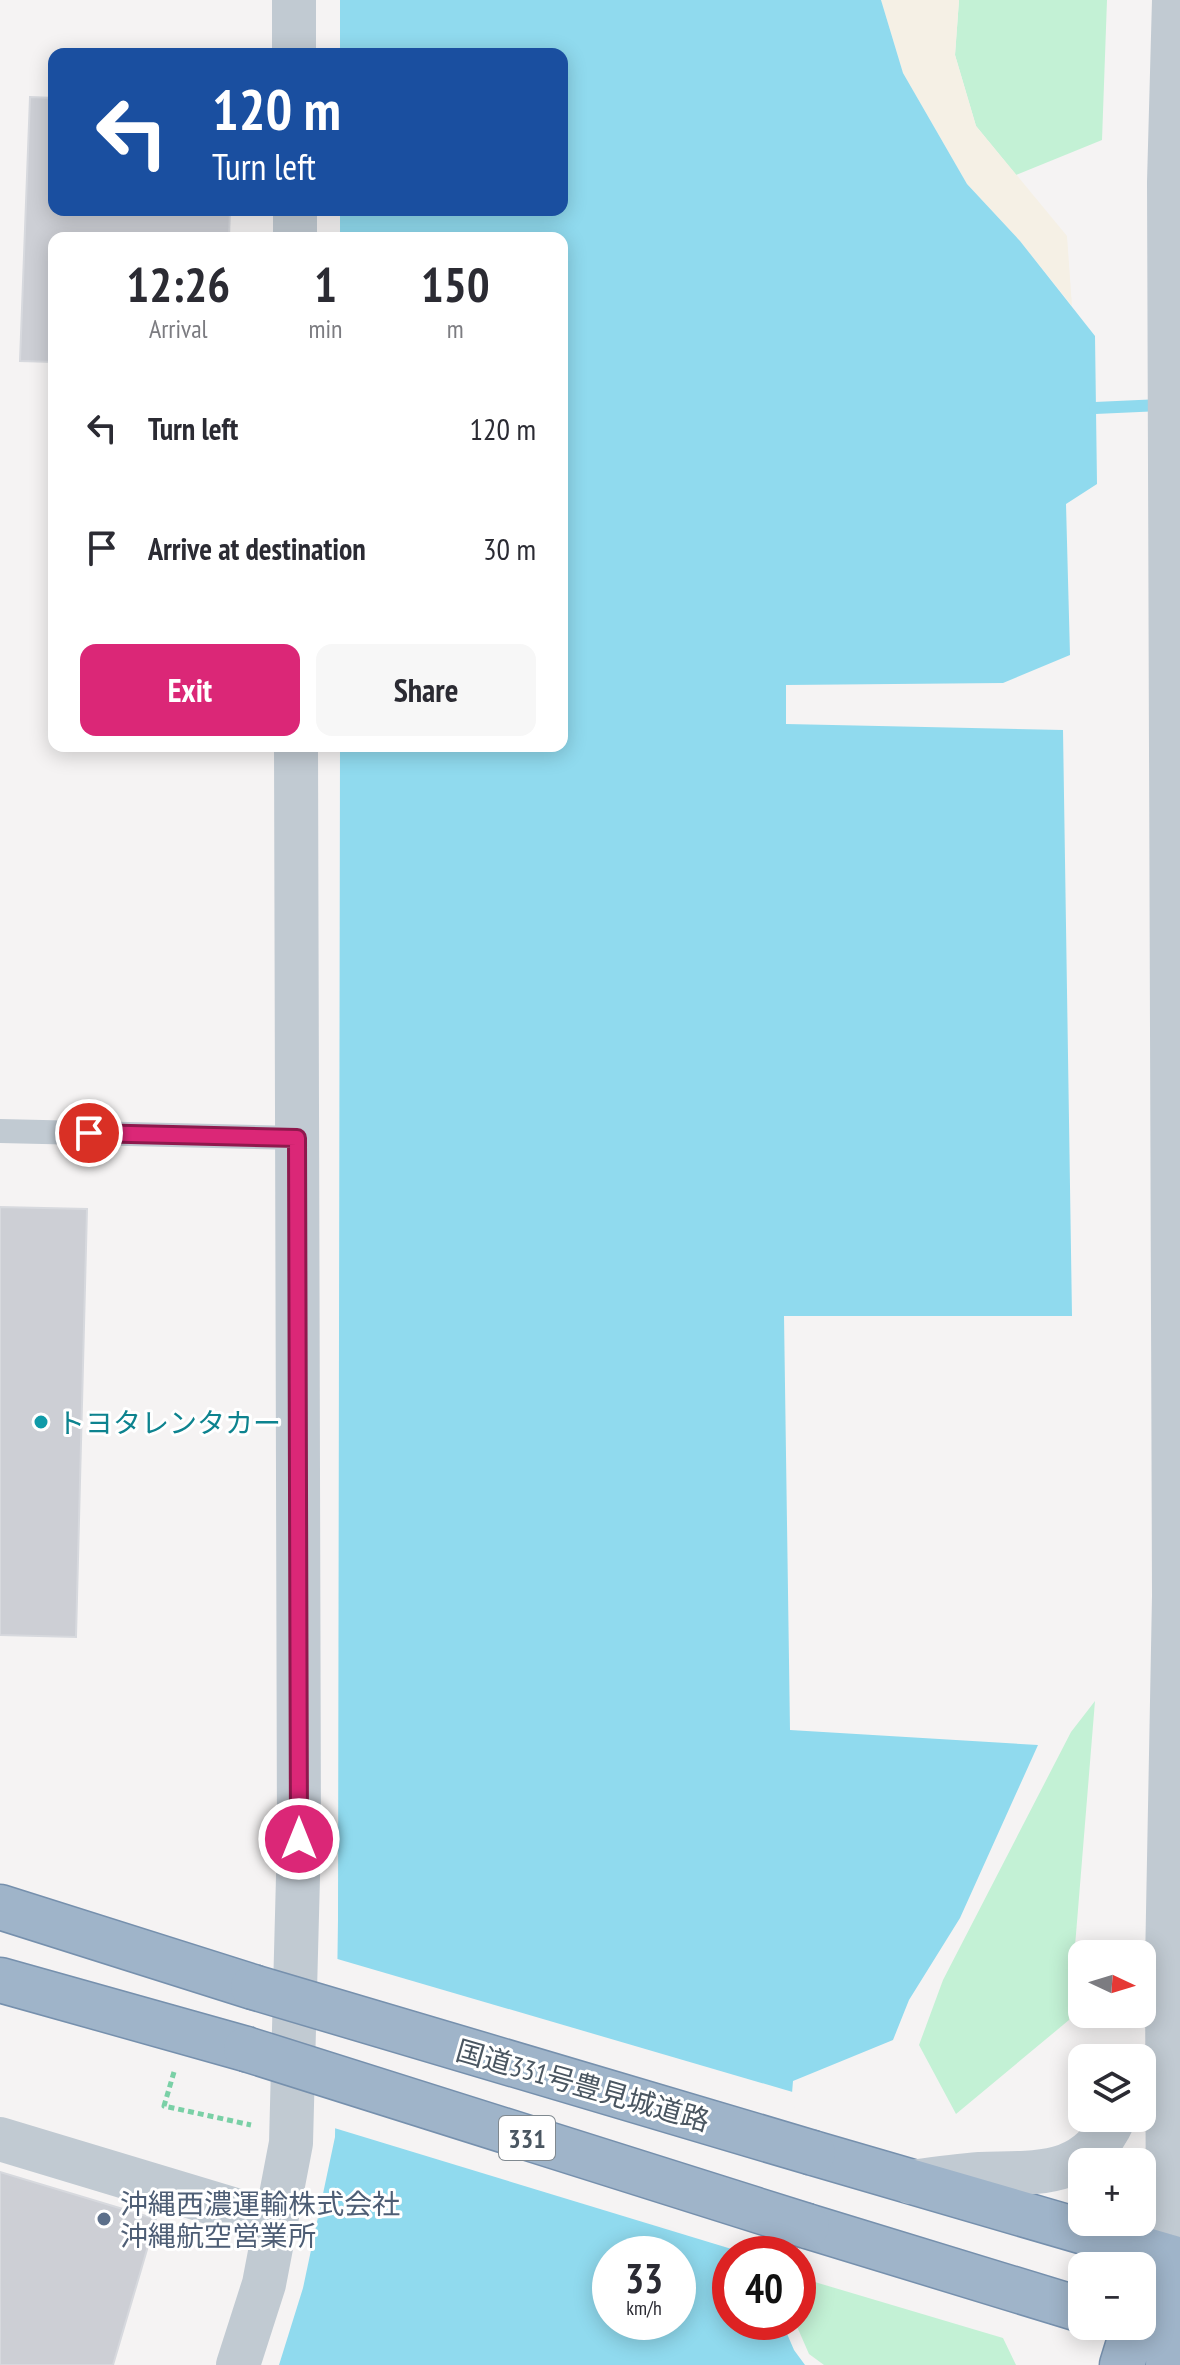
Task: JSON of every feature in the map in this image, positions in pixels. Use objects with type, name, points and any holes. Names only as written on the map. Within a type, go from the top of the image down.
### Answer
[{"type":"highway","name":"国道331号豊見城道路","points":[[0,1907],[253,1987],[1174,2259]]},
{"type":"highway","name":"331","points":[[13,1985],[246,2049],[1068,2306]]},
{"type":"highway","points":[[1156,2330],[1174,2259]]},
{"type":"highway","points":[[1122,2365],[1149,2340]]},
{"type":"street","points":[[294,0],[294,48]]},
{"type":"street","points":[[1174,0],[1169,182],[1174,1596],[1167,1965],[1174,2259]]},
{"type":"street","points":[[238,2365],[264,2284],[291,2134],[299,1839],[296,752]]},
{"type":"street","points":[[1142,2044],[1167,1965]]},
{"type":"street","points":[[909,2182],[1056,2170],[1080,2160],[1108,2132]]},
{"type":"street","points":[[0,2139],[275,2222]]},
{"type":"lane","points":[[0,1131],[297,1138]]},
{"type":"path","points":[[174,2072],[164,2106],[291,2134]]},
{"type":"green space","points":[[959,0],[1107,0],[1102,140],[1016,175],[976,126],[955,55]]},
{"type":"green space","points":[[1095,1701],[1076,1940],[1068,1940],[1068,2021],[956,2114],[919,2045],[943,1980],[1071,1732]]},
{"type":"green space","points":[[816,2282],[1003,2338],[1016,2365],[824,2365],[809,2354],[803,2340],[816,2340]]},
{"type":"sand","points":[[881,0],[959,0],[955,55],[976,126],[1067,236],[1072,306],[1020,241],[967,184],[903,73]]},
{"type":"water","points":[[340,0],[881,0],[903,73],[967,184],[1020,241],[1095,336],[1097,484],[1066,504],[1070,655],[1003,683],[786,685],[786,724],[1063,730],[1072,1316],[784,1316],[790,1730],[1038,1745],[960,1918],[909,2000],[893,2040],[793,2081],[780,2236],[712,2236],[712,2340],[790,2340],[805,2365],[279,2365],[303,2288],[335,2137],[340,752],[568,752],[568,232],[340,232],[340,216],[568,216],[568,48],[340,48]]},
{"type":"pier","points":[[334,1958],[796,2093],[784,2236],[712,2236],[712,2243],[331,2127]]},
{"type":"building","points":[[30,97],[48,98],[48,216],[230,216],[229,232],[48,232],[48,362],[20,361]]},
{"type":"building","name":"トヨタレンタカー","points":[[0,1207],[87,1209],[76,1637],[0,1635]]},
{"type":"building","points":[[0,2172],[156,2219],[113,2365],[0,2365]]},
{"type":"waterway","points":[[1095,408],[1161,405]]},
{"type":"place","name":"トヨタレンタカー","points":[[41,1422]]},
{"type":"place","name":"沖縄西濃運輸株式会社 沖縄航空営業所","points":[[104,2219]]},
{"type":"route","points":[[89,1133],[297,1138],[299,1839]]}]
